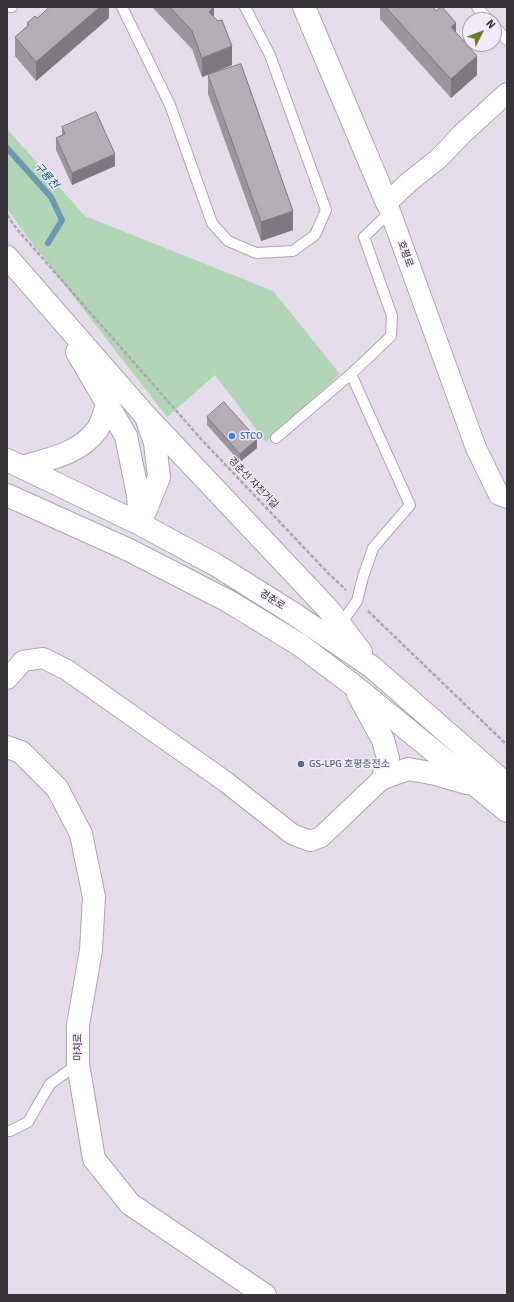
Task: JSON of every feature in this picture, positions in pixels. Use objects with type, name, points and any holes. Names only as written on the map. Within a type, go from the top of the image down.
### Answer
[{"type":"street","name":"호평로","points":[[304,7],[388,208],[476,448],[499,494],[507,498]]},
{"type":"street","points":[[388,208],[409,182],[438,159],[462,134],[507,93]]},
{"type":"street","points":[[7,257],[144,414],[328,609],[372,667]]},
{"type":"street","points":[[49,306],[126,436],[138,494],[140,524]]},
{"type":"street","points":[[15,464],[64,455],[85,443],[97,429],[108,404]]},
{"type":"street","points":[[129,550],[159,477],[155,443],[144,414]]},
{"type":"street","name":"경춘로","points":[[15,464],[140,524],[216,565],[294,614],[372,667],[507,785]]},
{"type":"street","points":[[7,495],[129,550],[228,601],[300,645],[353,685],[507,810]]},
{"type":"street","points":[[7,679],[23,661],[43,658],[67,670],[226,782],[292,834],[310,840],[321,837],[383,778],[408,768],[436,774],[478,787]]},
{"type":"street","points":[[353,685],[383,740],[388,758],[383,778]]},
{"type":"street","name":"마치로","points":[[7,747],[21,752],[57,788],[81,834],[94,897],[91,950],[78,1026],[78,1064],[94,1159],[130,1204],[246,1288],[265,1295]]},
{"type":"lane","points":[[122,7],[170,105],[212,223],[228,241],[256,253],[293,251],[315,234],[326,210],[270,55],[245,7]]},
{"type":"lane","points":[[276,438],[351,374],[391,336],[392,316],[364,236],[388,208]]},
{"type":"lane","points":[[340,625],[357,601],[373,548],[410,505],[351,374]]},
{"type":"lane","points":[[7,1131],[10,1132],[28,1122],[50,1084],[78,1064]]},
{"type":"path","name":"경춘선 자전거길","points":[[7,215],[16,228],[200,439],[329,574],[507,745]]},
{"type":"green space","points":[[7,129],[85,216],[273,291],[340,374],[266,442],[215,375],[167,417],[25,234],[7,208]]},
{"type":"building","points":[[50,7],[100,7],[36,62],[15,37],[29,25],[27,23],[35,16],[37,18]]},
{"type":"building","points":[[170,7],[214,7],[209,12],[218,21],[222,20],[232,46],[202,58],[192,31]]},
{"type":"building","points":[[386,7],[433,7],[436,11],[442,7],[456,23],[451,27],[462,39],[462,52],[473,52],[477,56],[451,79]]},
{"type":"building","points":[[241,64],[293,211],[261,222],[208,75]]},
{"type":"building","points":[[96,112],[115,154],[72,173],[56,138],[65,134],[62,127]]},
{"type":"building","name":"STCO","points":[[224,402],[257,439],[240,454],[207,417]]},
{"type":"waterway","name":"구룡천","points":[[7,148],[51,197],[62,220],[48,243]]},
{"type":"place","name":"STCO","points":[[232,436]]},
{"type":"place","name":"GS-LPG 호평충전소","points":[[301,764]]}]
